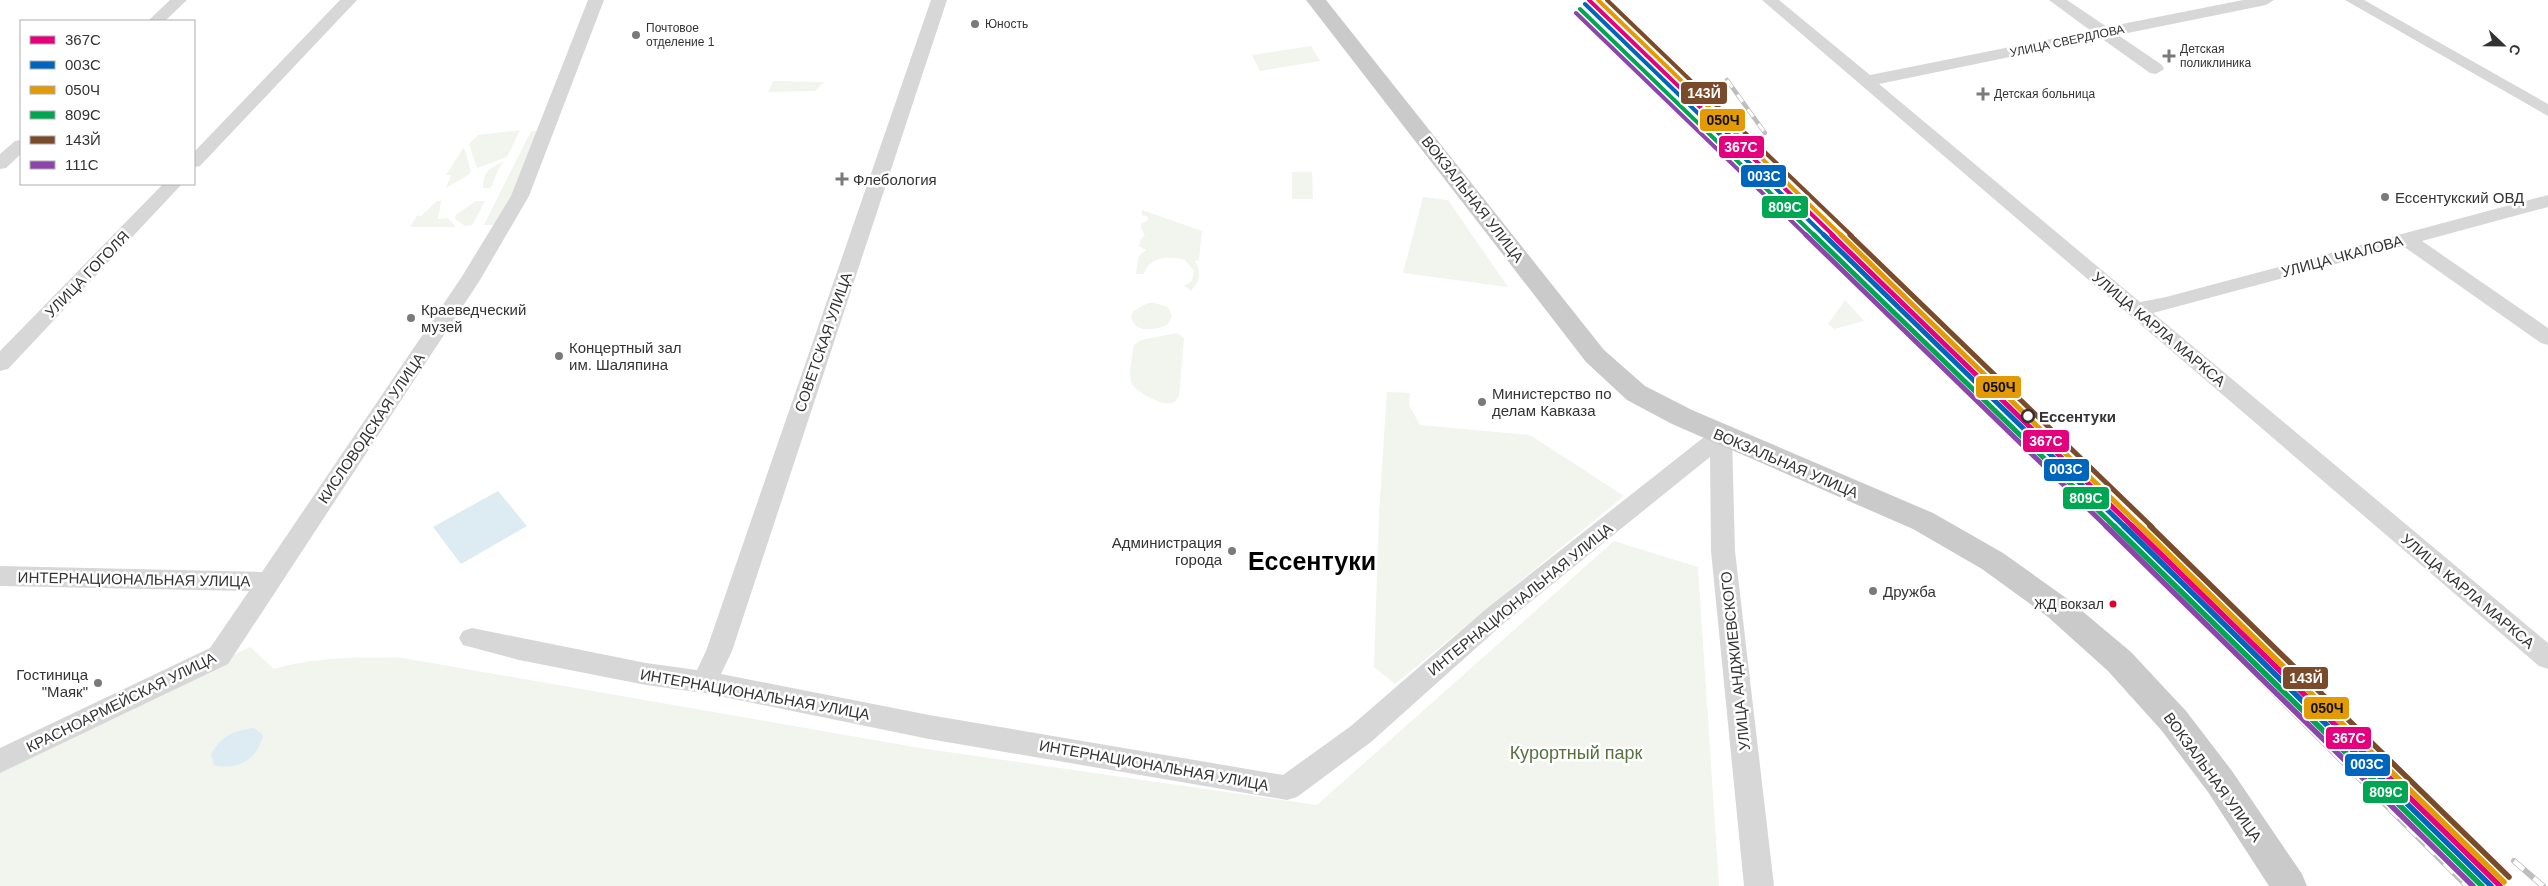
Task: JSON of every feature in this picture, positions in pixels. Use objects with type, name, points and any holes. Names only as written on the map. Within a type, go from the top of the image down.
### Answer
[{"type":"main road","name":"ВОКЗАЛЬНАЯ УЛИЦА","points":[[1316,0],[1595,356],[1636,393],[1721,436],[1923,521],[1962,541],[2002,566],[2046,598],[2131,674],[2174,721],[2215,776],[2289,886]]},
{"type":"street","points":[[157,20],[179,0]]},
{"type":"street","points":[[195,161],[349,0]]},
{"type":"street","name":"КИСЛОВОДСКАЯ УЛИЦА","points":[[267,582],[465,288],[520,196],[596,0]]},
{"type":"street","name":"СОВЕТСКАЯ УЛИЦА","points":[[704,682],[718,651],[939,0]]},
{"type":"street","name":"УЛИЦА КАРЛА МАРКСА","points":[[1770,0],[2548,658]]},
{"type":"street","points":[[2057,0],[2156,69]]},
{"type":"street","name":"УЛИЦА СВЕРДЛОВА","points":[[1867,81],[2266,0]]},
{"type":"street","points":[[2353,0],[2548,111]]},
{"type":"street","points":[[0,164],[20,146]]},
{"type":"street","name":"УЛИЦА ГОГОЛЯ","points":[[0,364],[172,185]]},
{"type":"street","name":"УЛИЦА ЧКАЛОВА","points":[[2135,309],[2166,304],[2548,201]]},
{"type":"street","points":[[2406,239],[2548,338]]},
{"type":"street","name":"ИНТЕРНАЦИОНАЛЬНАЯ УЛИЦА","points":[[472,638],[519,650],[646,674],[704,682],[929,727],[1287,788],[1361,734],[1495,616],[1721,436]]},
{"type":"street","name":"УЛИЦА АНДЖИЕВСКОГО","points":[[1721,436],[1724,552],[1759,886]]},
{"type":"street","name":"ИНТЕРНАЦИОНАЛЬНАЯ УЛИЦА","points":[[0,576],[267,582]]},
{"type":"street","name":"КРАСНОАРМЕЙСКАЯ УЛИЦА","points":[[0,761],[219,656],[267,582]]},
{"type":"green space","points":[[1311,46],[1320,61],[1260,71],[1252,55]]},
{"type":"green space","points":[[773,81],[824,82],[815,91],[768,92]]},
{"type":"green space","points":[[520,130],[507,157],[477,168],[469,144],[478,135]]},
{"type":"green space","points":[[531,131],[539,131],[511,197],[495,225],[484,225]]},
{"type":"green space","points":[[464,147],[471,171],[468,175],[446,188],[451,175],[446,175]]},
{"type":"green space","points":[[504,161],[491,188],[483,188],[484,178],[488,171]]},
{"type":"green space","points":[[1292,172],[1312,172],[1313,199],[1292,199]]},
{"type":"green space","points":[[1423,197],[1448,200],[1508,287],[1403,273]]},
{"type":"green space","points":[[437,201],[441,201],[438,219],[448,218],[456,227],[410,227],[417,216],[421,216]]},
{"type":"green space","points":[[476,201],[485,201],[472,225],[465,226],[455,219],[456,215]]},
{"type":"green space","points":[[1142,210],[1202,231],[1199,260],[1195,261],[1199,269],[1199,276],[1191,291],[1184,286],[1192,281],[1194,271],[1185,260],[1161,259],[1150,264],[1144,274],[1136,274],[1138,257],[1146,250],[1139,246],[1140,240],[1145,235],[1141,229],[1141,224],[1148,220],[1147,216],[1142,215]]},
{"type":"green space","points":[[1845,300],[1864,321],[1834,329],[1828,324]]},
{"type":"green space","points":[[1148,303],[1168,307],[1172,317],[1167,325],[1146,329],[1137,326],[1133,322],[1131,317],[1133,311]]},
{"type":"green space","points":[[1177,333],[1184,338],[1179,396],[1175,402],[1163,403],[1143,394],[1133,385],[1130,374],[1133,348],[1141,340]]},
{"type":"green space","points":[[1387,392],[1410,393],[1409,405],[1420,425],[1530,435],[1624,496],[1395,684],[1374,667],[1379,513]]},
{"type":"green space","name":"Курортный парк","points":[[1614,541],[1698,567],[1719,886],[0,886],[0,767],[250,647],[274,669],[321,660],[403,658],[920,748],[1317,805]]},
{"type":"shaded area","points":[[498,491],[527,526],[461,564],[433,527]]},
{"type":"shaded area","points":[[254,728],[263,735],[257,751],[252,757],[231,766],[214,765],[211,754],[224,738],[240,731]]},
{"type":"railway","points":[[1727,80],[1765,133]]},
{"type":"railway","points":[[2187,606],[2467,886]]},
{"type":"railway","points":[[2514,861],[2543,886]]},
{"type":"transit line","name":"367С","points":[[1589,0],[2021,417],[2500,886]]},
{"type":"transit line","name":"050Ч","points":[[1598,0],[2025,413],[2504,882]]},
{"type":"transit line","name":"143Й","points":[[1607,0],[2030,408],[2509,877]]},
{"type":"transit line","name":"003С","points":[[1585,4],[2017,421],[2491,886]]},
{"type":"transit line","name":"809С","points":[[1580,9],[2012,426],[2482,886]]},
{"type":"transit line","name":"111С","points":[[1576,13],[2008,430],[2473,886]]},
{"type":"place","name":"Юность","points":[[975,24]]},
{"type":"place","name":"Почтовое отделение 1","points":[[636,35]]},
{"type":"place","name":"Детская поликлиника","points":[[2169,56]]},
{"type":"place","name":"Детская больница","points":[[1983,94]]},
{"type":"place","name":"Флебология","points":[[842,179]]},
{"type":"place","name":"Ессентукский ОВД","points":[[2385,197]]},
{"type":"place","name":"Краеведческий музей","points":[[411,318]]},
{"type":"place","name":"Концертный зал им. Шаляпина","points":[[559,356]]},
{"type":"place","name":"Министерство по делам Кавказа","points":[[1482,402]]},
{"type":"place","name":"Ессентуки","points":[[2028,416]]},
{"type":"place","name":"Администрация города","points":[[1232,551]]},
{"type":"place","name":"Дружба","points":[[1873,591]]},
{"type":"place","name":"ЖД вокзал","points":[[2113,604]]},
{"type":"place","name":"Гостиница \"Маяк\"","points":[[98,683]]},
{"type":"district","name":"Ессентуки","points":[[1312,561]]}]
